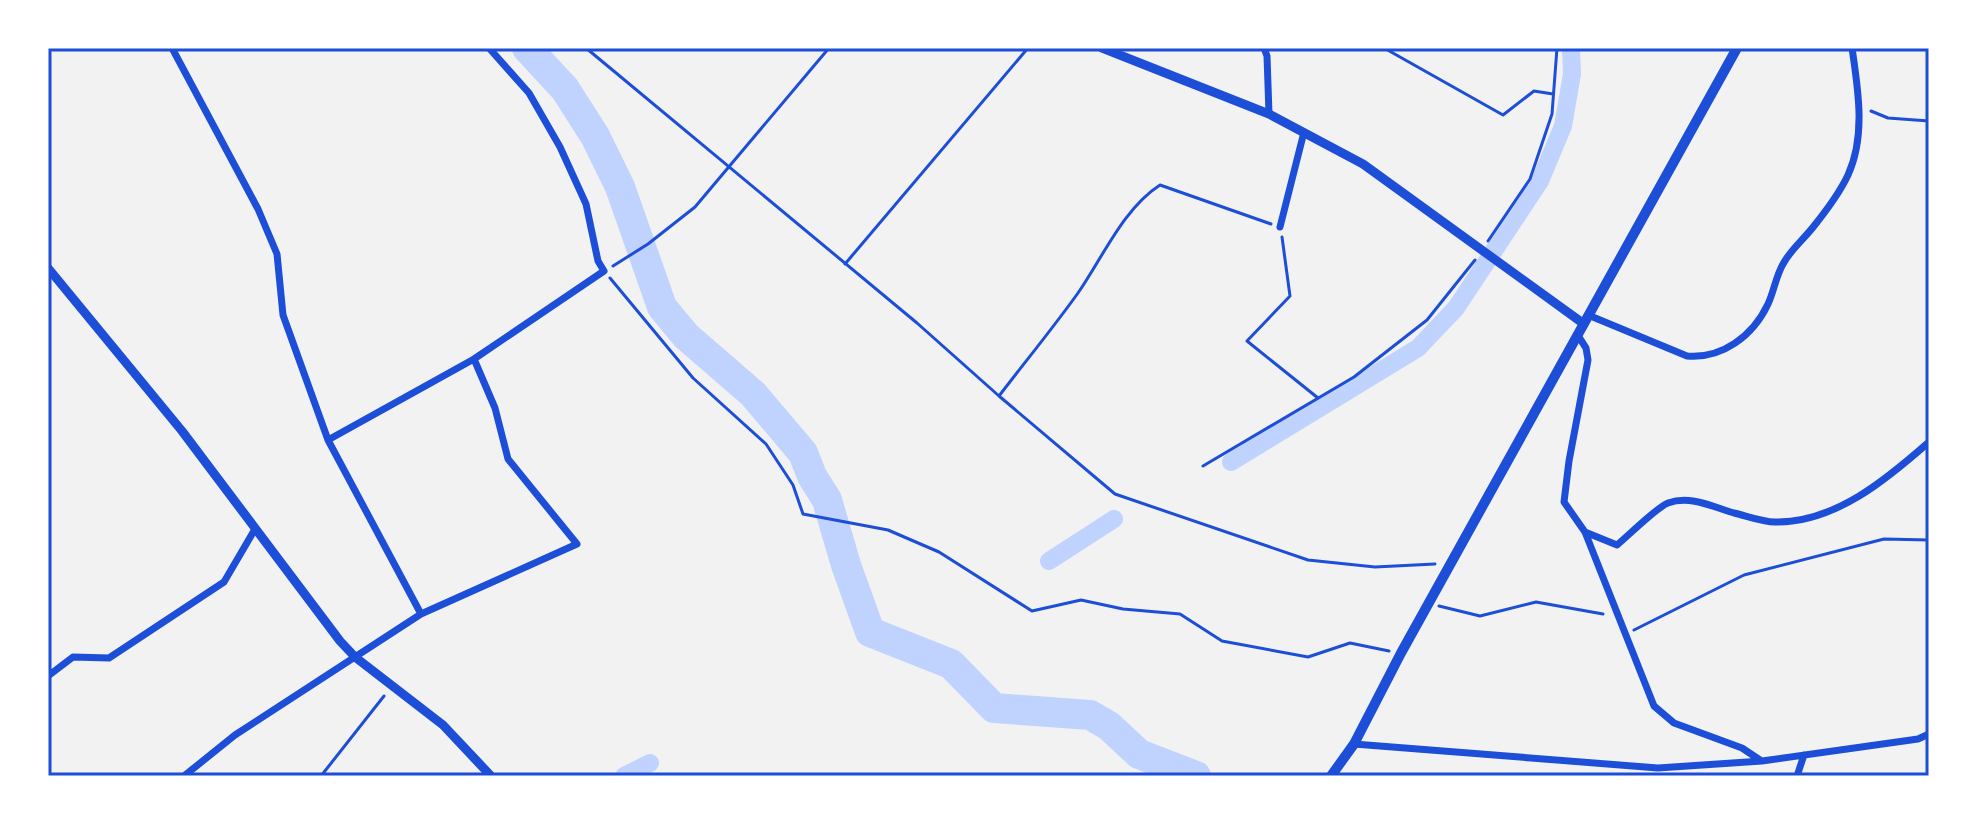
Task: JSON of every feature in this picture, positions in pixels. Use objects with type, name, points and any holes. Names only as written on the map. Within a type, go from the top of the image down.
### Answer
[{"type":"main road","points":[[1331,776],[1354,744],[1401,653],[1737,48]]},
{"type":"street","points":[[172,48],[258,209],[277,254],[283,315],[328,440],[421,614]]},
{"type":"street","points":[[328,440],[474,359],[604,271],[598,261],[586,204],[560,147],[529,93],[489,48]]},
{"type":"street","points":[[1102,48],[1269,114],[1363,164],[1482,250],[1586,319],[1687,356],[1700,357],[1720,354],[1749,331],[1767,306],[1782,264],[1813,228],[1848,174],[1858,131],[1859,105],[1852,48]]},
{"type":"street","points":[[1264,48],[1269,114]]},
{"type":"street","points":[[1280,227],[1304,132]]},
{"type":"street","points":[[48,268],[182,431],[355,657],[443,725],[491,776]]},
{"type":"street","points":[[1577,334],[1586,348],[1588,360],[1564,502],[1585,532],[1654,706],[1674,723],[1742,748],[1762,761]]},
{"type":"street","points":[[184,776],[235,735],[421,614],[577,544],[508,459],[495,408],[474,359]]},
{"type":"street","points":[[1585,532],[1617,545],[1667,503],[1701,501],[1729,512],[1772,522],[1794,521],[1829,511],[1859,496],[1901,467],[1929,442]]},
{"type":"street","points":[[48,676],[73,657],[109,658],[224,582],[255,529]]},
{"type":"street","points":[[1354,744],[1658,768],[1762,761],[1918,739],[1929,734]]},
{"type":"street","points":[[1797,776],[1804,755]]},
{"type":"path","points":[[586,48],[1115,494],[1308,560],[1375,567],[1451,563]]},
{"type":"path","points":[[625,259],[695,207],[829,48]]},
{"type":"path","points":[[845,264],[1028,48]]},
{"type":"path","points":[[1384,48],[1503,115],[1534,91],[1553,94]]},
{"type":"path","points":[[1203,466],[1354,377],[1427,320],[1482,250],[1530,179],[1552,114],[1557,48]]},
{"type":"path","points":[[1859,105],[1888,118],[1929,121]]},
{"type":"path","points":[[999,396],[1078,293],[1135,206],[1160,185],[1280,227],[1290,296],[1247,341],[1318,398]]},
{"type":"path","points":[[604,271],[693,378],[766,444],[793,485],[803,514],[888,530],[939,552],[1032,611],[1081,600],[1123,609],[1180,614],[1222,641],[1308,657],[1350,643],[1401,653]]},
{"type":"path","points":[[1627,634],[1744,575],[1884,539],[1929,540]]},
{"type":"path","points":[[1429,603],[1480,616],[1536,602],[1619,616]]},
{"type":"path","points":[[321,776],[391,686]]},
{"type":"waterway","points":[[527,48],[565,89],[595,136],[620,187],[662,307],[686,336],[753,394],[803,453],[812,476],[827,500],[870,632],[951,664],[994,708],[1090,715],[1109,726],[1139,754],[1196,776]]},
{"type":"waterway","points":[[1231,462],[1418,348],[1456,308],[1540,181],[1563,126],[1572,74],[1571,48]]},
{"type":"waterway","points":[[1049,561],[1114,519]]},
{"type":"waterway","points":[[624,776],[650,763]]}]
